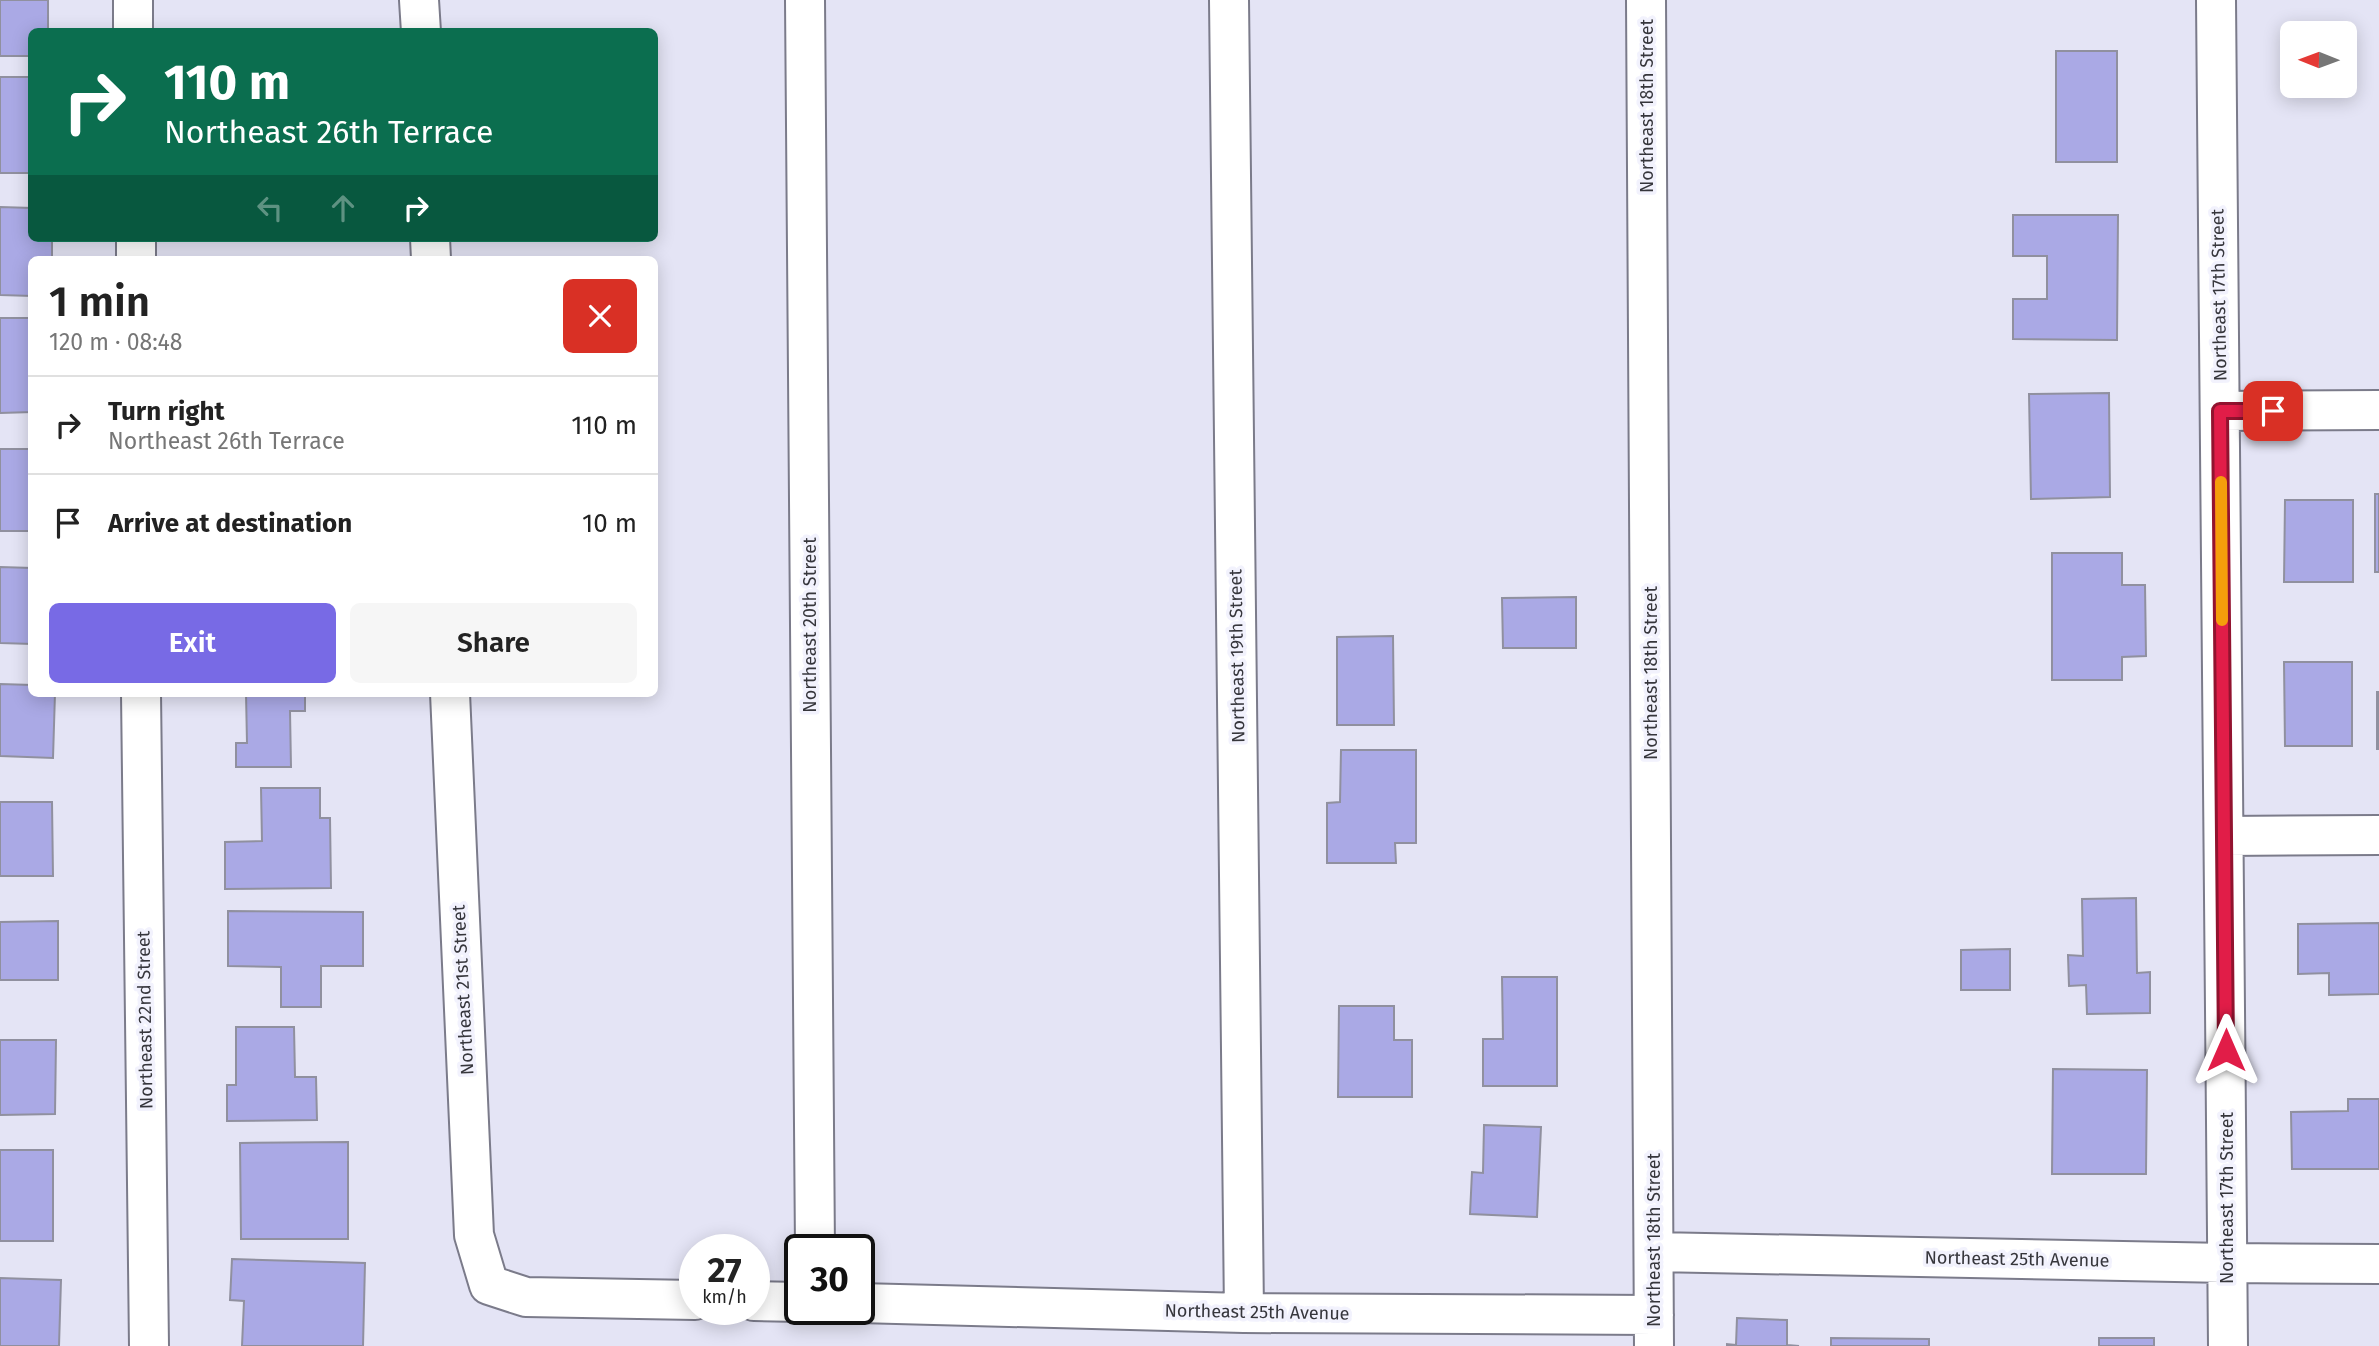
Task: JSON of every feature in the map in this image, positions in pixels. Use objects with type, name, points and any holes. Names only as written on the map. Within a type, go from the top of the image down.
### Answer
[{"type":"street","points":[[133,0],[134,28]]},
{"type":"street","points":[[419,0],[421,28]]},
{"type":"street","name":"Northeast 20th Street","points":[[805,0],[815,1234]]},
{"type":"street","name":"Northeast 19th Street","points":[[1229,0],[1244,1313]]},
{"type":"street","name":"Northeast 18th Street","points":[[1646,0],[1654,1330]]},
{"type":"street","name":"Northeast 17th Street","points":[[2216,0],[2228,1346]]},
{"type":"street","points":[[2220,411],[2379,410]]},
{"type":"street","name":"Northeast 22nd Street","points":[[142,697],[149,1346]]},
{"type":"street","name":"Northeast 21st Street","points":[[450,697],[474,1235],[489,1285],[526,1297],[679,1300]]},
{"type":"street","points":[[2224,836],[2379,835]]},
{"type":"street","name":"Northeast 25th Avenue","points":[[1655,1252],[2379,1264]]},
{"type":"street","name":"Northeast 25th Avenue","points":[[875,1303],[1244,1313],[1654,1330]]},
{"type":"building","points":[[0,0],[48,0],[48,28],[28,28],[28,56],[0,56]]},
{"type":"building","points":[[2056,51],[2117,51],[2117,162],[2056,162]]},
{"type":"building","points":[[0,77],[28,77],[28,173],[0,173]]},
{"type":"building","points":[[0,207],[28,208],[28,242],[52,242],[52,256],[28,256],[28,296],[0,295]]},
{"type":"building","points":[[2013,215],[2118,215],[2117,340],[2013,339],[2013,299],[2047,299],[2047,256],[2013,256]]},
{"type":"building","points":[[0,318],[28,318],[28,412],[0,413]]},
{"type":"building","points":[[2109,393],[2110,497],[2031,499],[2029,394]]},
{"type":"building","points":[[0,449],[28,449],[28,531],[0,531]]},
{"type":"building","points":[[2375,494],[2379,494],[2379,572],[2375,572]]},
{"type":"building","points":[[2285,500],[2353,500],[2353,582],[2284,582]]},
{"type":"building","points":[[2052,553],[2122,553],[2122,585],[2145,585],[2146,656],[2122,657],[2122,680],[2052,680]]},
{"type":"building","points":[[0,567],[28,568],[28,644],[0,643]]},
{"type":"building","points":[[1576,597],[1576,648],[1503,648],[1502,598]]},
{"type":"building","points":[[1393,636],[1394,725],[1337,725],[1337,637]]},
{"type":"building","points":[[2284,662],[2352,662],[2352,746],[2285,746]]},
{"type":"building","points":[[0,684],[28,685],[28,697],[55,697],[53,758],[0,756]]},
{"type":"building","points":[[2379,692],[2379,749],[2377,749]]},
{"type":"building","points":[[246,697],[305,697],[305,711],[290,711],[291,767],[236,767],[236,743],[247,743]]},
{"type":"building","points":[[1341,750],[1416,750],[1416,843],[1395,843],[1396,863],[1327,863],[1327,803],[1340,802]]},
{"type":"building","points":[[261,788],[320,788],[320,818],[330,818],[331,888],[225,889],[225,842],[262,841]]},
{"type":"building","points":[[0,802],[52,802],[53,876],[0,876]]},
{"type":"building","points":[[2136,898],[2137,973],[2150,972],[2150,1013],[2087,1014],[2086,985],[2069,986],[2068,955],[2083,956],[2082,899]]},
{"type":"building","points":[[228,911],[363,912],[363,966],[321,966],[321,1007],[281,1007],[281,967],[228,966]]},
{"type":"building","points":[[58,921],[58,980],[0,980],[0,922]]},
{"type":"building","points":[[2379,923],[2379,994],[2329,995],[2329,973],[2298,974],[2298,924]]},
{"type":"building","points":[[2010,949],[2010,990],[1961,990],[1961,950]]},
{"type":"building","points":[[1502,977],[1557,977],[1557,1086],[1483,1086],[1483,1039],[1503,1039]]},
{"type":"building","points":[[1339,1006],[1394,1006],[1394,1040],[1412,1040],[1412,1097],[1338,1097]]},
{"type":"building","points":[[236,1027],[294,1027],[295,1077],[316,1077],[317,1120],[227,1121],[227,1085],[236,1085]]},
{"type":"building","points":[[0,1040],[56,1040],[55,1114],[0,1115]]},
{"type":"building","points":[[2053,1069],[2147,1070],[2146,1174],[2052,1174]]},
{"type":"building","points":[[2348,1099],[2379,1099],[2379,1169],[2292,1169],[2291,1112],[2348,1111]]},
{"type":"building","points":[[1484,1125],[1541,1127],[1537,1217],[1470,1214],[1472,1172],[1483,1173]]},
{"type":"building","points":[[348,1142],[348,1239],[241,1239],[240,1143]]},
{"type":"building","points":[[0,1150],[53,1150],[53,1241],[0,1241]]},
{"type":"building","points":[[232,1259],[365,1263],[363,1346],[242,1346],[244,1301],[230,1300]]},
{"type":"building","points":[[0,1278],[61,1280],[59,1346],[0,1346]]},
{"type":"building","points":[[1737,1318],[1787,1320],[1787,1345],[1799,1346],[1727,1346],[1736,1345]]},
{"type":"building","points":[[1831,1338],[1929,1339],[1929,1346],[1831,1346]]},
{"type":"building","points":[[2099,1338],[2154,1338],[2154,1346],[2099,1346]]},
{"type":"slow traffic","points":[[2221,482],[2222,620]]},
{"type":"route","points":[[2226,1050],[2220,411],[2273,411]]}]
